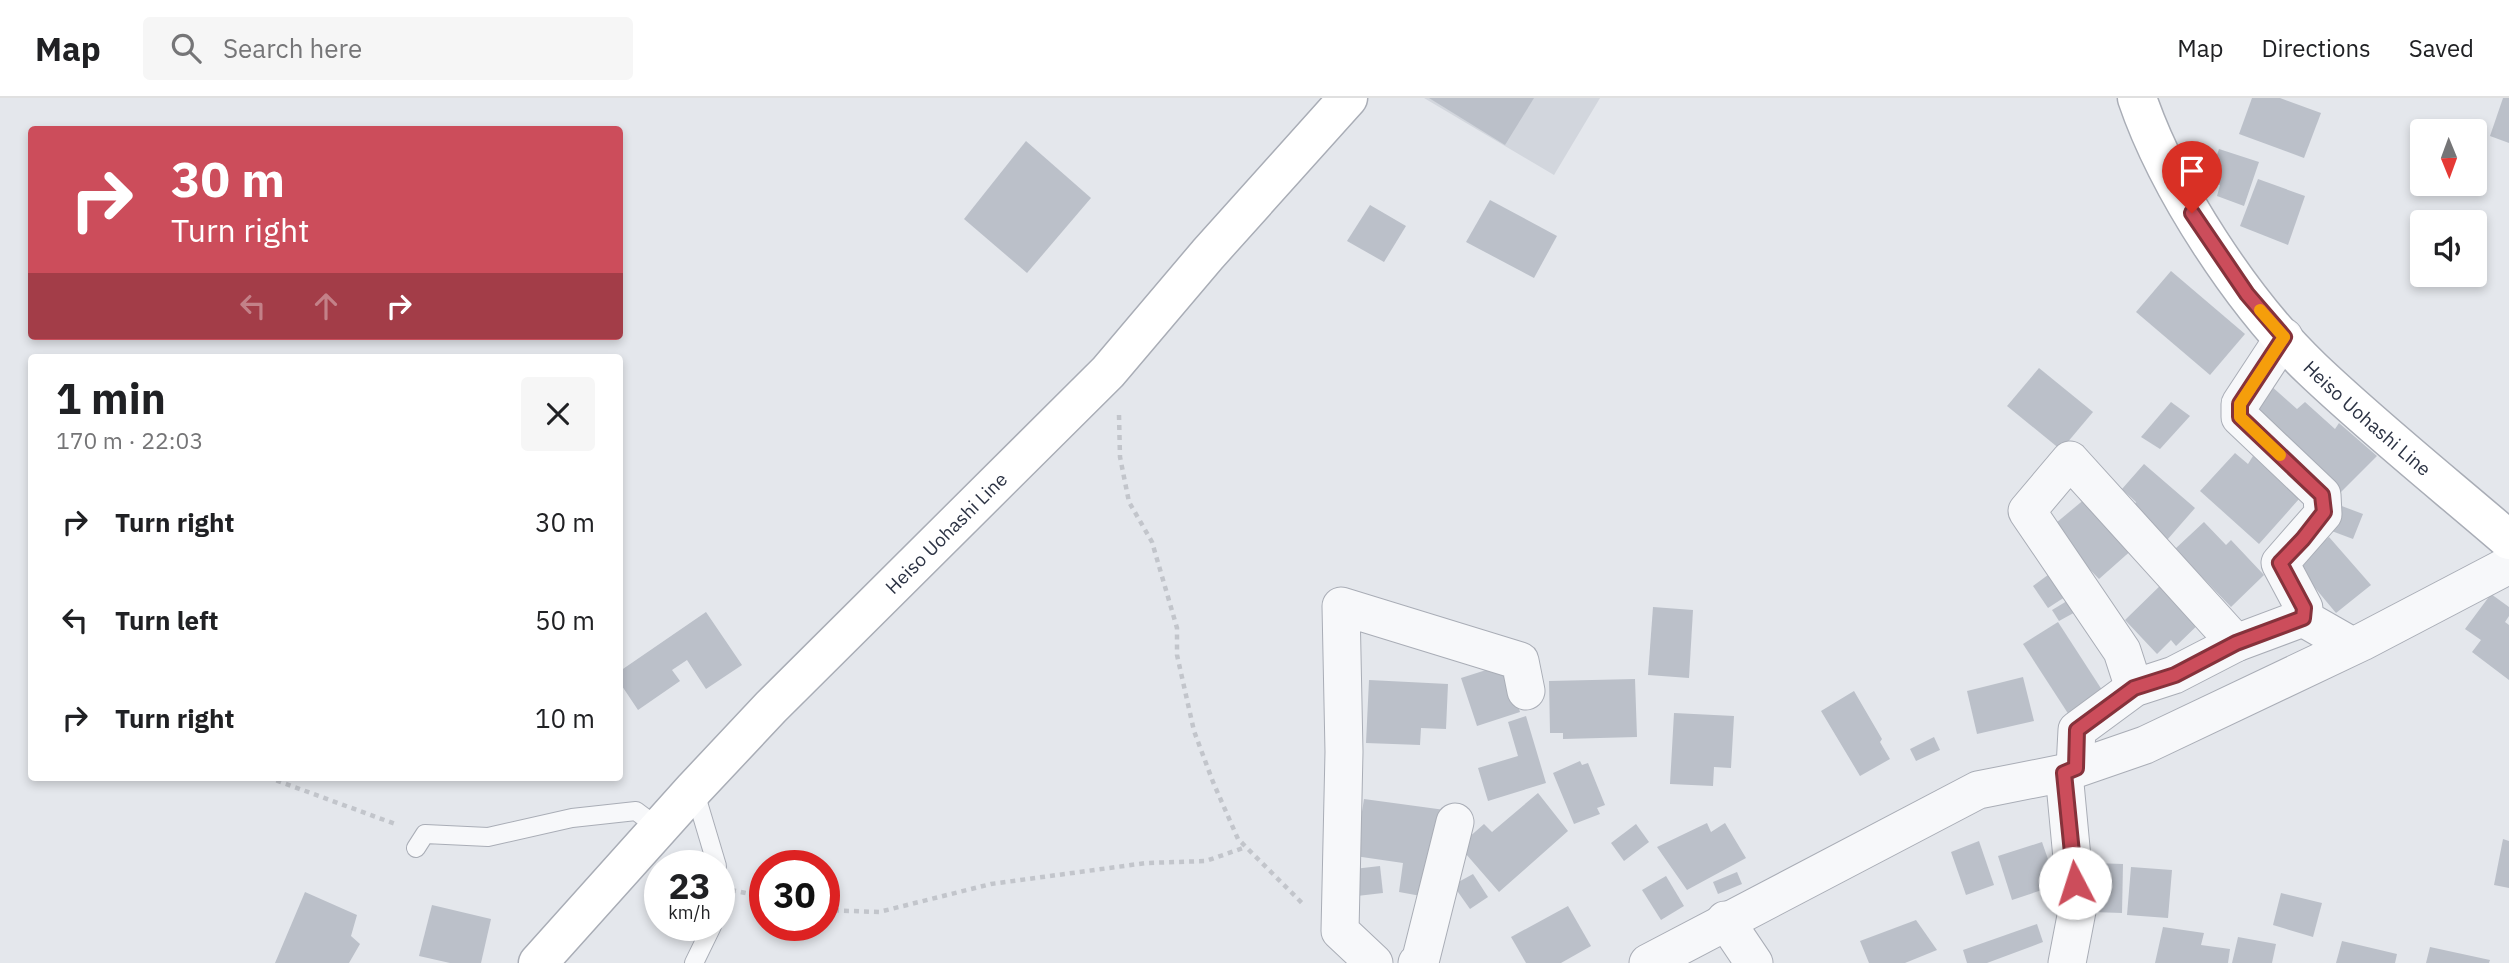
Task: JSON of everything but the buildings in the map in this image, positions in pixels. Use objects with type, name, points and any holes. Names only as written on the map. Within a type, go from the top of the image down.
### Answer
[{"type":"main road","name":"Heiso Uohashi Line","points":[[538,963],[694,789],[771,708],[1108,372],[1208,254],[1348,98]]},
{"type":"main road","name":"Heiso Uohashi Line","points":[[2137,98],[2166,164],[2192,213],[2247,294],[2311,368],[2509,540]]},
{"type":"street","points":[[2284,337],[2238,410],[2240,417],[2322,495],[2323,514],[2280,563],[2304,608],[2303,618]]},
{"type":"street","points":[[2134,688],[2122,651],[2027,511],[2070,460],[2236,643]]},
{"type":"street","points":[[1648,963],[1725,920],[1978,790],[2070,771],[2145,745],[2352,646],[2509,565]]},
{"type":"street","points":[[1374,963],[1340,931],[1344,752],[1341,606],[1520,661],[1526,691]]},
{"type":"street","points":[[2067,963],[2077,911],[2070,771],[2077,730],[2134,688],[2175,675],[2236,643],[2303,618]]},
{"type":"street","points":[[2303,618],[2352,646]]},
{"type":"street","points":[[1417,963],[1420,962],[1455,822]]},
{"type":"street","points":[[1725,920],[1754,963]]},
{"type":"lane","points":[[694,789],[711,850]]},
{"type":"lane","points":[[421,841],[488,837],[572,818],[636,811],[660,829]]},
{"type":"lane","points":[[694,963],[705,941]]},
{"type":"path","points":[[1108,372],[1121,393],[1120,457],[1129,502],[1152,542],[1177,628],[1177,655],[1194,731],[1225,813],[1238,839],[1296,899],[1340,931]]},
{"type":"path","points":[[277,781],[421,841]]},
{"type":"path","points":[[840,911],[879,912],[991,884],[1146,863],[1206,861],[1246,847]]},
{"type":"shaded area","points":[[1424,98],[1600,98],[1554,175]]},
{"type":"slow traffic","points":[[2260,310],[2284,337],[2238,410],[2240,417],[2280,455]]},
{"type":"route","points":[[2075,883],[2064,773],[2076,768],[2077,730],[2134,688],[2175,675],[2236,643],[2303,618],[2304,608],[2280,563],[2324,512],[2322,495],[2240,417],[2240,404],[2284,337],[2247,294],[2192,213]]}]
